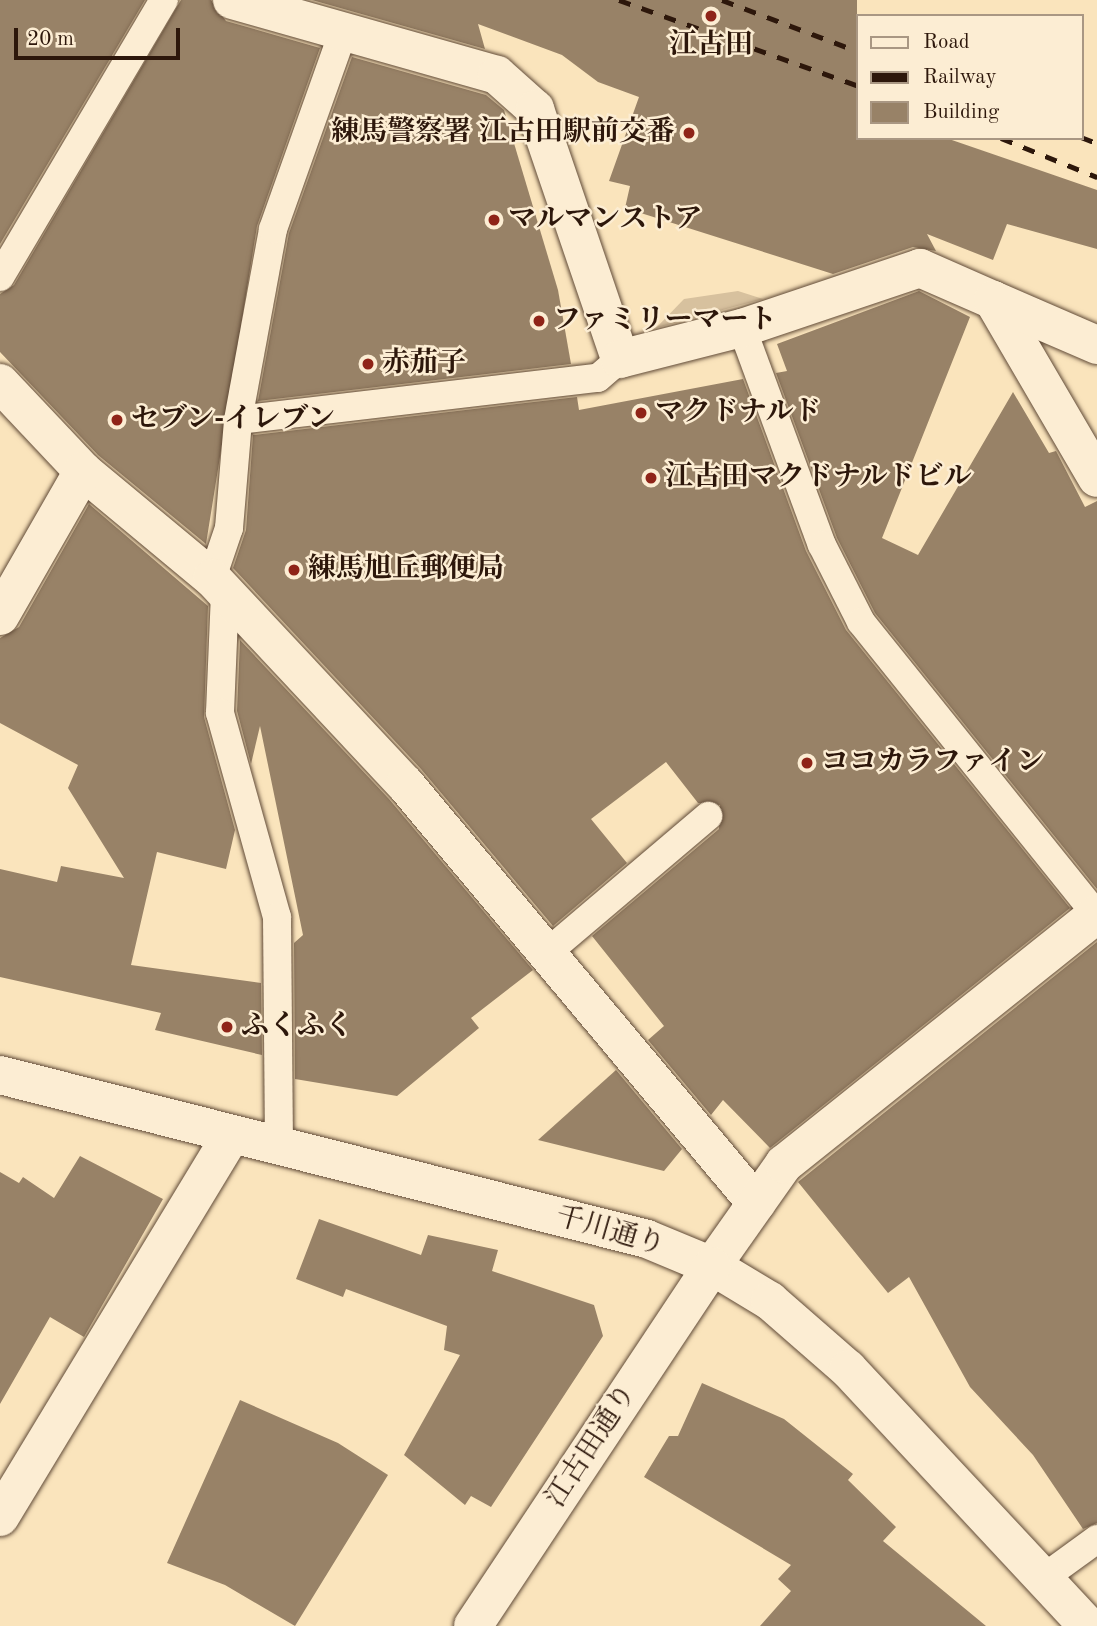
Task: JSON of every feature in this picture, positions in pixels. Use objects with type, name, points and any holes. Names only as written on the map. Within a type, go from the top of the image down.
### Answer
[{"type":"street","points":[[232,0],[497,75],[535,109],[620,359],[742,328],[920,268],[1097,345]]},
{"type":"street","points":[[993,300],[1097,478]]},
{"type":"street","points":[[0,383],[83,471],[219,586],[405,784],[548,951],[756,1203]]},
{"type":"street","points":[[0,616],[83,471]]},
{"type":"street","name":"江古田通り","points":[[473,1626],[712,1266],[784,1164],[1097,914]]},
{"type":"street","name":"千川通り","points":[[0,1075],[231,1136],[647,1239],[712,1266],[771,1301],[848,1369],[1088,1626]]},
{"type":"street","points":[[0,1517],[231,1136]]},
{"type":"lane","points":[[0,277],[164,0]]},
{"type":"lane","points":[[279,1147],[277,916],[220,713],[219,586],[229,528],[238,420],[273,229],[344,30]]},
{"type":"lane","points":[[742,328],[822,545],[861,622],[1097,914]]},
{"type":"lane","points":[[238,420],[598,377],[620,359]]},
{"type":"lane","points":[[548,951],[708,816]]},
{"type":"lane","points":[[1042,1579],[1097,1539]]},
{"type":"shaded area","points":[[738,291],[763,299],[656,328],[684,299]]},
{"type":"building","points":[[0,0],[145,0],[0,244]]},
{"type":"building","points":[[181,0],[211,0],[226,21],[320,48],[257,226],[206,544],[98,455],[0,352],[0,294],[14,285]]},
{"type":"building","points":[[312,0],[857,0],[856,140],[952,140],[1097,190],[1097,249],[1007,224],[993,260],[927,234],[936,251],[913,247],[833,274],[625,208],[630,186],[609,181],[639,97],[598,82],[562,55],[478,24],[485,49]]},
{"type":"building","points":[[352,57],[486,95],[504,110],[558,290],[571,364],[258,401],[289,233]]},
{"type":"building","points":[[919,291],[970,317],[882,538],[918,555],[1013,392],[1049,453],[1056,451],[1085,507],[1097,501],[1097,889],[875,613],[837,538],[776,373],[787,371],[777,344]]},
{"type":"building","points":[[743,379],[806,551],[846,630],[1070,908],[770,1148],[723,1100],[711,1115],[648,1040],[664,1026],[592,936],[719,829],[720,805],[698,803],[666,762],[591,819],[627,863],[553,926],[421,769],[233,568],[246,530],[253,435],[577,397],[579,410]]},
{"type":"building","points":[[89,504],[208,606],[204,717],[235,830],[226,869],[157,852],[131,965],[261,983],[262,1055],[155,1030],[161,1013],[0,977],[0,869],[57,882],[61,866],[124,878],[68,788],[78,765],[0,723],[0,638],[19,627]]},
{"type":"building","points":[[240,640],[389,799],[533,970],[471,1018],[479,1028],[397,1096],[295,1079],[294,943],[303,935],[260,726],[251,764],[237,711]]},
{"type":"building","points":[[1097,942],[1097,1523],[1083,1529],[1033,1455],[970,1387],[909,1277],[888,1293],[798,1182]]},
{"type":"building","points":[[616,1070],[682,1149],[664,1171],[538,1140]]},
{"type":"building","points":[[80,1156],[163,1199],[84,1337],[50,1317],[0,1404],[0,1172],[19,1183],[23,1177],[54,1198]]},
{"type":"building","points":[[319,1219],[421,1255],[428,1235],[498,1250],[492,1271],[594,1305],[603,1336],[491,1507],[471,1496],[465,1505],[404,1455],[460,1355],[444,1350],[447,1326],[346,1289],[343,1297],[296,1279]]},
{"type":"building","points":[[702,1383],[784,1419],[853,1474],[848,1480],[896,1527],[883,1541],[986,1626],[760,1626],[791,1591],[778,1579],[791,1565],[644,1477],[669,1436],[678,1436]]},
{"type":"building","points":[[240,1400],[338,1443],[388,1475],[295,1626],[225,1585],[167,1563]]},
{"type":"railway","points":[[619,0],[856,85]]},
{"type":"railway","points":[[722,0],[856,51]]},
{"type":"railway","points":[[1083,138],[1097,143]]},
{"type":"railway","points":[[1006,140],[1097,177]]},
{"type":"place","name":"江古田","points":[[711,16]]},
{"type":"place","name":"練馬警察署 江古田駅前交番","points":[[689,133]]},
{"type":"place","name":"マルマンストア","points":[[494,220]]},
{"type":"place","name":"ファミリーマート","points":[[539,321]]},
{"type":"place","name":"赤茄子","points":[[368,364]]},
{"type":"place","name":"マクドナルド","points":[[641,413]]},
{"type":"place","name":"セブン-イレブン","points":[[117,420]]},
{"type":"place","name":"江古田マクドナルドビル","points":[[651,478]]},
{"type":"place","name":"練馬旭丘郵便局","points":[[294,570]]},
{"type":"place","name":"ココカラファイン","points":[[807,763]]},
{"type":"place","name":"ふくふく","points":[[227,1027]]}]
